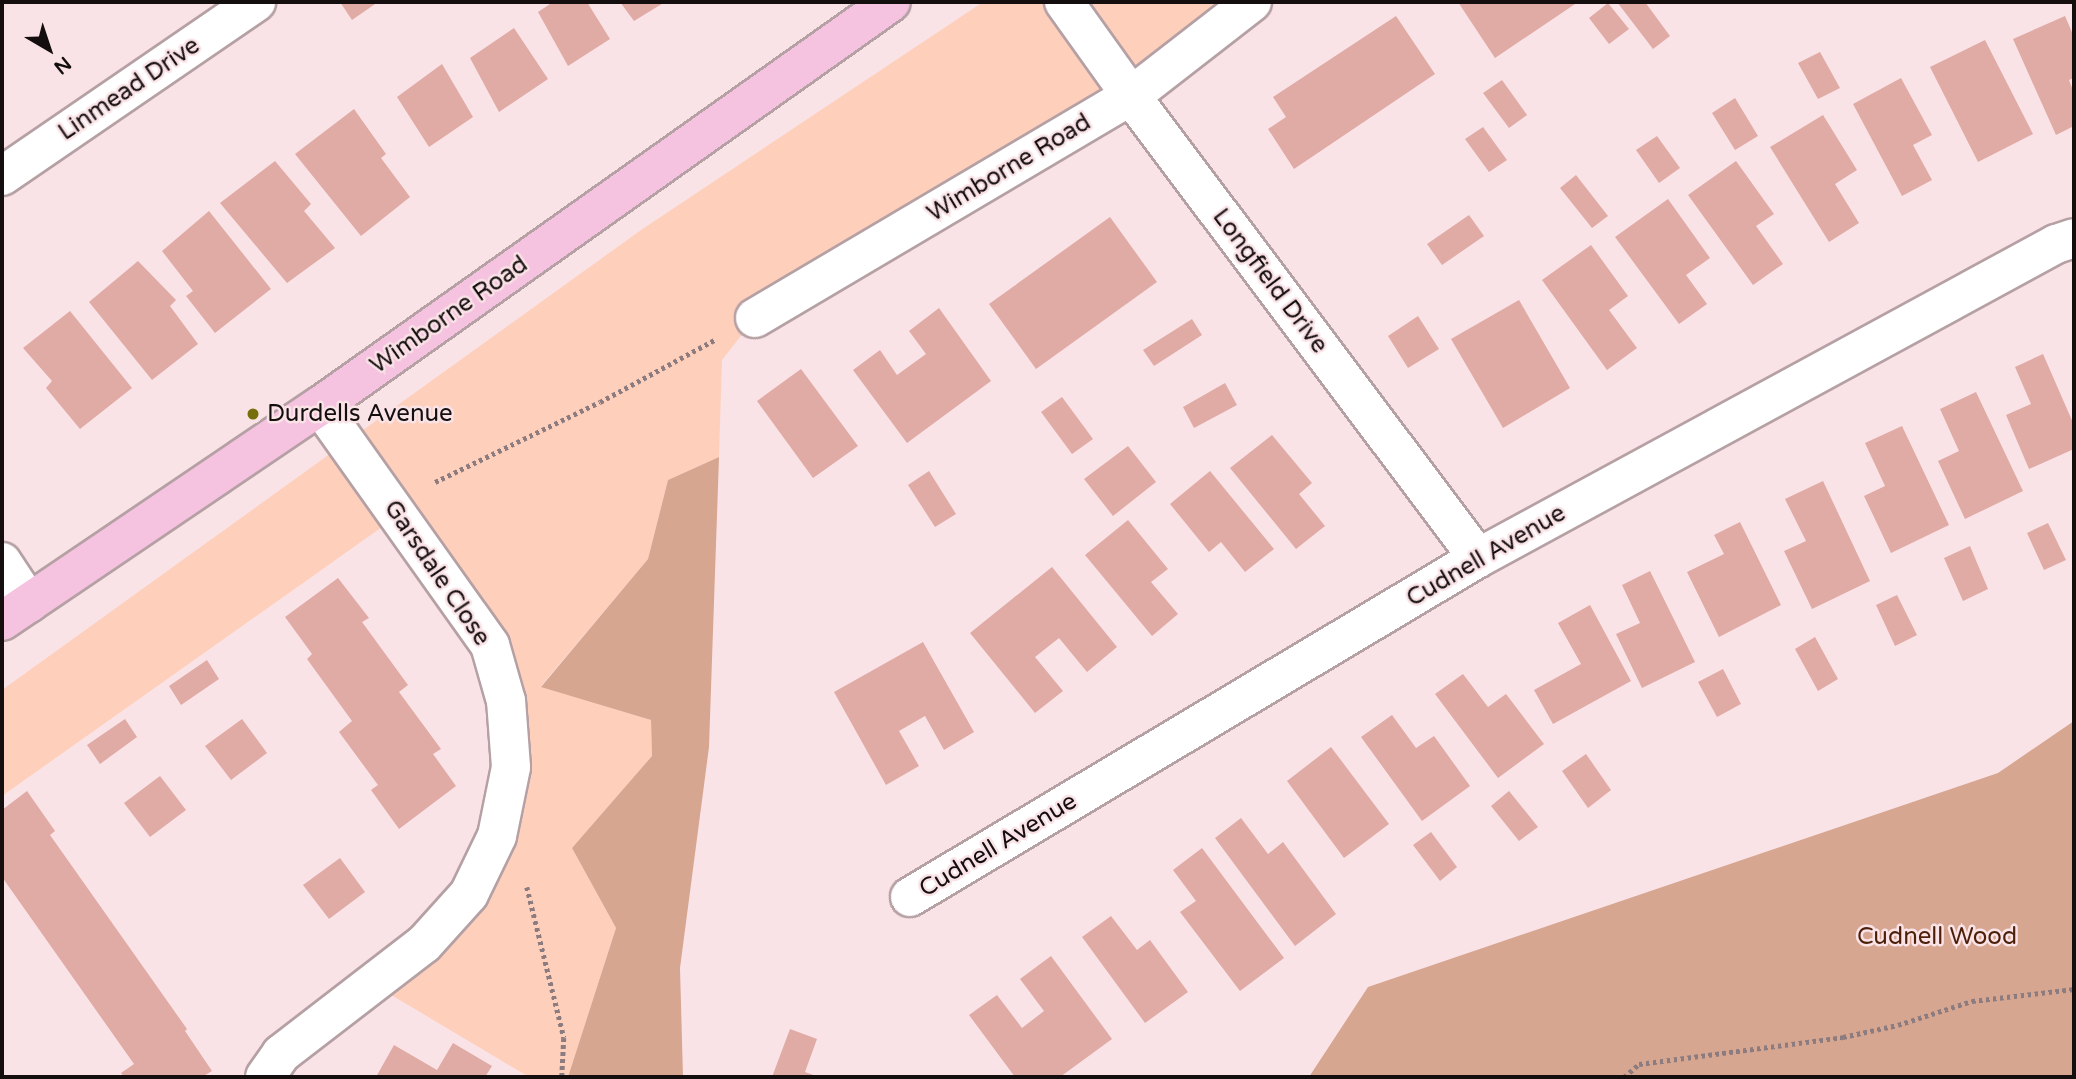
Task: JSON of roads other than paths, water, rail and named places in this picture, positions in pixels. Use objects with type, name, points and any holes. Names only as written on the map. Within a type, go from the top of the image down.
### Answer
[{"type":"main road","name":"Wimborne Road","points":[[16,612],[320,406],[891,2]]},
{"type":"street","name":"Linmead Drive","points":[[2,176],[256,2]]},
{"type":"street","name":"Longfield Drive","points":[[1064,2],[1130,96],[1478,558]]},
{"type":"street","name":"Wimborne Road","points":[[755,318],[1130,96],[1252,2]]},
{"type":"street","name":"Cudnell Avenue","points":[[910,897],[1478,558],[2056,244],[2074,238]]},
{"type":"street","name":"Garsdale Close","points":[[265,1077],[281,1054],[424,944],[469,894],[497,836],[511,767],[506,701],[490,645],[320,406]]},
{"type":"street","points":[[2,562],[16,612]]},
{"type":"place","name":"Durdells Avenue","points":[[253,414]]},
{"type":"park label","name":"Cudnell Wood","points":[[1937,937]]}]
